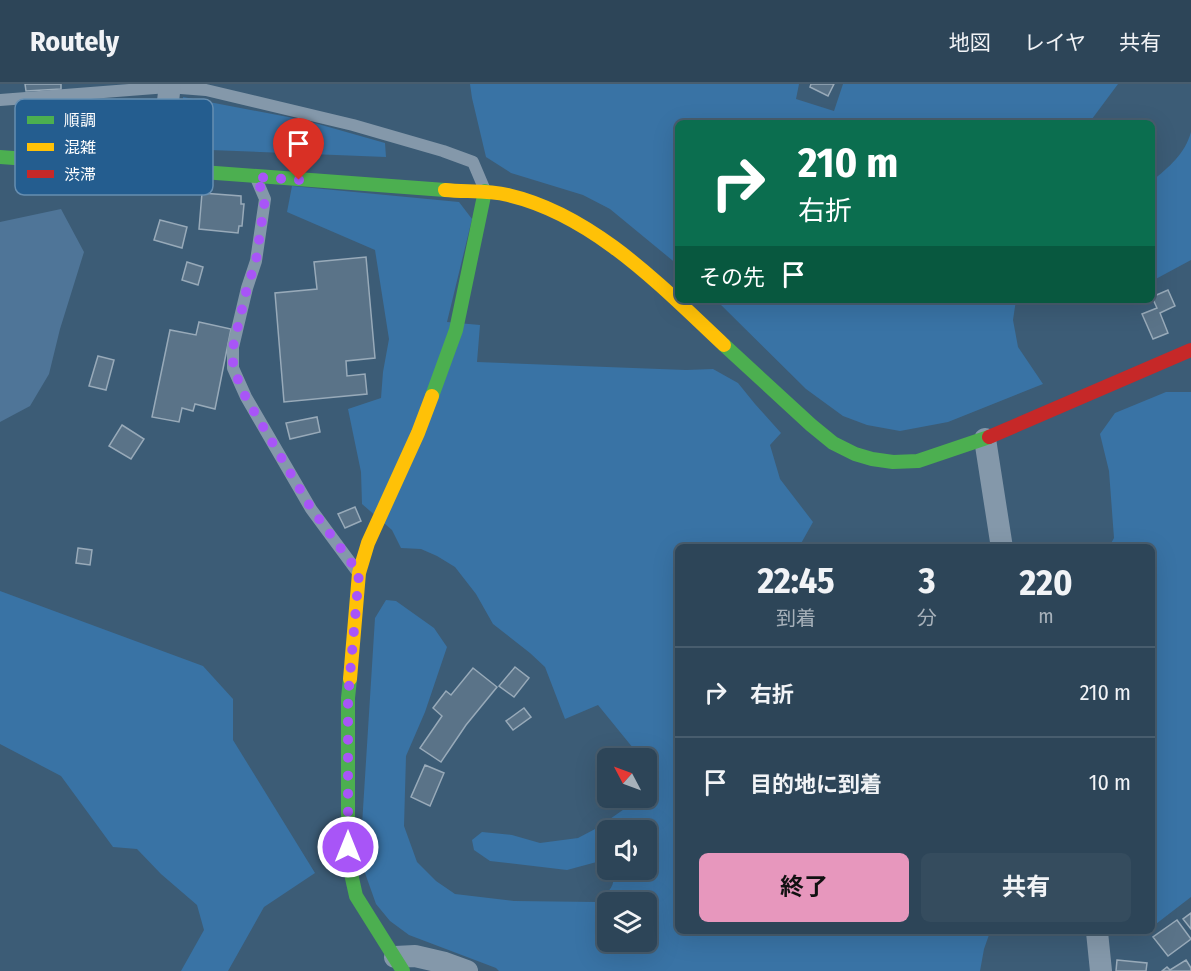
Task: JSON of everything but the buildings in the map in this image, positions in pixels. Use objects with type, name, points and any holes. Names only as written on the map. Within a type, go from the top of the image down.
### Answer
[{"type":"street","points":[[0,157],[15,158]]},
{"type":"street","points":[[213,174],[452,191],[485,191],[524,200],[575,223],[624,255],[675,300]]},
{"type":"street","points":[[467,971],[446,963],[415,956],[399,964],[356,896],[351,878],[348,847],[348,698],[359,573],[368,543],[418,433],[456,330],[485,191]]},
{"type":"street","points":[[679,303],[833,443],[855,454],[893,462],[918,461],[985,439],[1191,350]]},
{"type":"street","points":[[985,439],[1001,544]]},
{"type":"street","points":[[1097,934],[1101,971]]},
{"type":"lane","points":[[0,100],[169,86],[206,90],[353,125],[474,162],[485,191]]},
{"type":"lane","points":[[256,177],[265,199],[256,261],[233,347],[233,368],[246,398],[311,508],[359,573]]},
{"type":"shaded area","points":[[470,84],[799,84],[796,99],[834,111],[843,84],[1118,84],[1091,120],[675,120],[675,263],[610,209],[583,195],[511,173],[486,157]]},
{"type":"shaded area","points":[[213,103],[304,120],[385,143],[386,157],[213,150]]},
{"type":"shaded area","points":[[1191,132],[1191,260],[1155,279],[1155,178],[1181,153]]},
{"type":"shaded area","points":[[292,186],[459,202],[472,219],[447,322],[480,325],[477,362],[686,370],[713,369],[738,383],[781,433],[770,445],[780,479],[813,522],[801,544],[675,544],[675,934],[989,934],[980,971],[499,971],[409,935],[390,921],[376,904],[365,873],[362,825],[375,618],[386,600],[396,601],[434,628],[447,647],[425,712],[406,756],[404,826],[417,862],[436,881],[455,894],[514,901],[597,901],[597,952],[657,952],[657,892],[608,892],[613,880],[657,880],[657,820],[608,820],[626,808],[657,808],[657,748],[633,748],[598,705],[565,719],[545,667],[493,624],[476,594],[455,567],[421,549],[401,548],[392,530],[362,504],[361,472],[348,409],[381,398],[389,339],[375,250],[287,212]]},
{"type":"shaded area","points":[[61,209],[84,252],[60,329],[49,374],[30,406],[0,422],[0,222]]},
{"type":"shaded area","points":[[719,303],[1016,303],[1013,320],[1018,347],[1043,384],[948,422],[900,431],[867,425],[843,416],[806,389]]},
{"type":"shaded area","points":[[1166,392],[1191,392],[1191,897],[1155,925],[1155,544],[1111,544],[1114,538],[1109,471],[1100,434],[1115,413]]},
{"type":"shaded area","points":[[0,591],[203,666],[233,699],[233,740],[315,873],[264,907],[228,971],[181,971],[204,930],[197,905],[161,874],[137,849],[113,847],[61,776],[0,744]]},
{"type":"shaded area","points":[[597,828],[597,862],[567,870],[490,861],[474,850],[472,840],[482,832],[512,835],[540,843],[578,838]]},
{"type":"traffic: fast","points":[[0,157],[15,158]]},
{"type":"traffic: fast","points":[[213,173],[445,190]]},
{"type":"traffic: fast","points":[[432,396],[456,330],[485,191]]},
{"type":"traffic: fast","points":[[724,345],[811,425],[833,443],[855,454],[893,462],[918,461],[989,437]]},
{"type":"traffic: fast","points":[[350,679],[348,847],[352,878],[356,896],[403,971]]},
{"type":"traffic: slow","points":[[445,190],[500,193],[539,205],[569,219],[598,236],[625,256],[675,299]]},
{"type":"traffic: slow","points":[[679,303],[724,345]]},
{"type":"traffic: slow","points":[[350,679],[359,573],[368,543],[418,433],[432,396]]},
{"type":"traffic: jam","points":[[989,437],[1191,350]]},
{"type":"route","points":[[299,180],[256,177],[265,199],[256,261],[233,347],[233,368],[246,398],[311,508],[359,573],[348,698],[348,847]]}]
